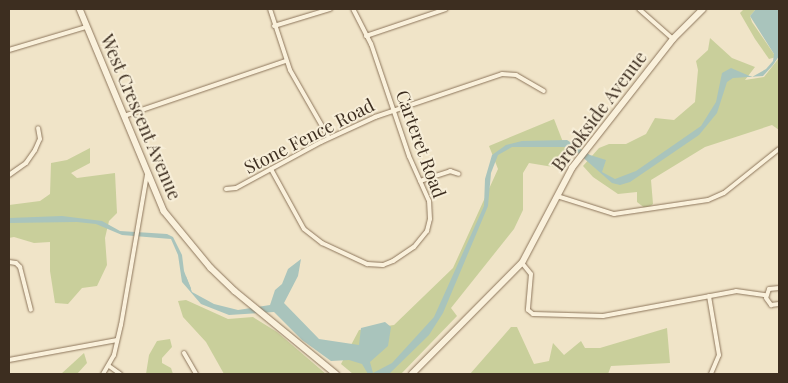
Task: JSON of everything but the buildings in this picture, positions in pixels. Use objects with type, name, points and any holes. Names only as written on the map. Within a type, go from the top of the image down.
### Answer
[{"type":"street","name":"West Crescent Avenue","points":[[80,9],[147,175],[171,220],[211,268],[336,374]]},
{"type":"street","points":[[270,9],[286,60],[330,138]]},
{"type":"street","points":[[274,26],[330,9]]},
{"type":"street","name":"Carteret Road","points":[[271,169],[294,214],[309,234],[367,264],[389,263],[414,247],[427,231],[430,205],[366,36],[353,9]]},
{"type":"street","points":[[366,36],[446,9]]},
{"type":"street","points":[[639,9],[673,39]]},
{"type":"street","name":"Brookside Avenue","points":[[412,374],[522,264],[557,196],[580,157],[673,39],[703,9]]},
{"type":"street","points":[[9,50],[86,27]]},
{"type":"street","points":[[124,116],[286,60]]},
{"type":"street","name":"Stone Fence Road","points":[[226,189],[236,188],[330,138],[394,110],[506,73],[516,75],[544,91]]},
{"type":"street","points":[[9,175],[26,163],[35,150],[40,139],[38,128]]},
{"type":"street","points":[[557,196],[614,214],[708,200],[724,194],[779,149]]},
{"type":"street","points":[[420,182],[450,171],[459,174]]},
{"type":"street","points":[[103,374],[109,366],[117,340],[147,175]]},
{"type":"street","points":[[9,262],[16,263],[20,267],[31,310]]},
{"type":"street","points":[[522,264],[530,274],[528,310],[533,314],[603,316],[745,291],[766,295]]},
{"type":"street","points":[[779,286],[769,289],[766,295],[769,303],[779,304]]},
{"type":"street","points":[[709,296],[719,355],[710,374]]},
{"type":"street","points":[[9,360],[117,340]]},
{"type":"street","points":[[184,353],[196,374]]},
{"type":"street","points":[[109,366],[120,374]]},
{"type":"green space","points":[[744,9],[756,9],[750,16],[752,22],[776,57],[769,59],[755,39],[740,13]]},
{"type":"green space","points":[[710,38],[732,58],[755,67],[745,80],[764,77],[779,58],[779,130],[772,125],[705,147],[651,180],[653,204],[646,209],[637,202],[637,192],[618,194],[593,177],[583,166],[599,148],[609,144],[626,144],[646,134],[655,118],[674,120],[695,102],[698,70],[696,61],[708,50]]},
{"type":"green space","points":[[554,119],[568,155],[559,168],[529,163],[523,173],[523,210],[514,229],[451,308],[457,316],[401,374],[353,374],[341,364],[359,330],[394,325],[453,268],[498,169],[489,146]]},
{"type":"green space","points":[[90,148],[90,163],[71,173],[77,178],[115,173],[117,213],[109,221],[105,238],[107,265],[97,286],[82,288],[68,304],[55,303],[50,271],[50,242],[34,243],[14,237],[9,238],[9,205],[40,201],[50,194],[51,163],[67,160]]},
{"type":"green space","points":[[186,300],[228,319],[253,317],[277,332],[326,374],[224,374],[206,342],[183,317],[178,301]]},
{"type":"green space","points":[[511,327],[517,327],[534,364],[549,361],[553,343],[564,355],[581,341],[585,348],[600,348],[667,328],[670,363],[611,366],[608,374],[470,374]]},
{"type":"green space","points":[[170,339],[172,347],[162,358],[162,363],[171,368],[173,374],[146,374],[149,355],[157,341]]},
{"type":"green space","points":[[84,353],[87,363],[77,374],[61,374]]},
{"type":"water","points":[[756,9],[779,9],[779,56],[763,76],[753,77],[766,69],[773,61],[774,54],[750,16]]},
{"type":"water","points":[[731,68],[751,77],[733,78],[727,82],[717,113],[699,135],[630,182],[620,185],[612,183],[571,147],[512,147],[498,155],[491,173],[488,206],[443,313],[429,335],[389,374],[368,374],[362,364],[349,360],[331,361],[302,340],[274,312],[229,315],[201,304],[182,282],[178,255],[171,239],[122,235],[96,224],[77,222],[9,223],[9,218],[62,216],[102,221],[120,231],[167,234],[173,237],[182,255],[184,271],[192,292],[214,304],[238,310],[270,305],[275,290],[282,284],[288,269],[301,259],[298,276],[284,303],[319,339],[359,345],[361,328],[385,322],[391,327],[388,346],[370,362],[373,373],[392,363],[434,317],[484,206],[485,179],[492,155],[506,145],[522,141],[567,140],[590,155],[606,160],[602,172],[615,179],[636,171],[701,126],[716,102],[722,73]]},
{"type":"waterway","points":[[185,276],[190,288]]}]
